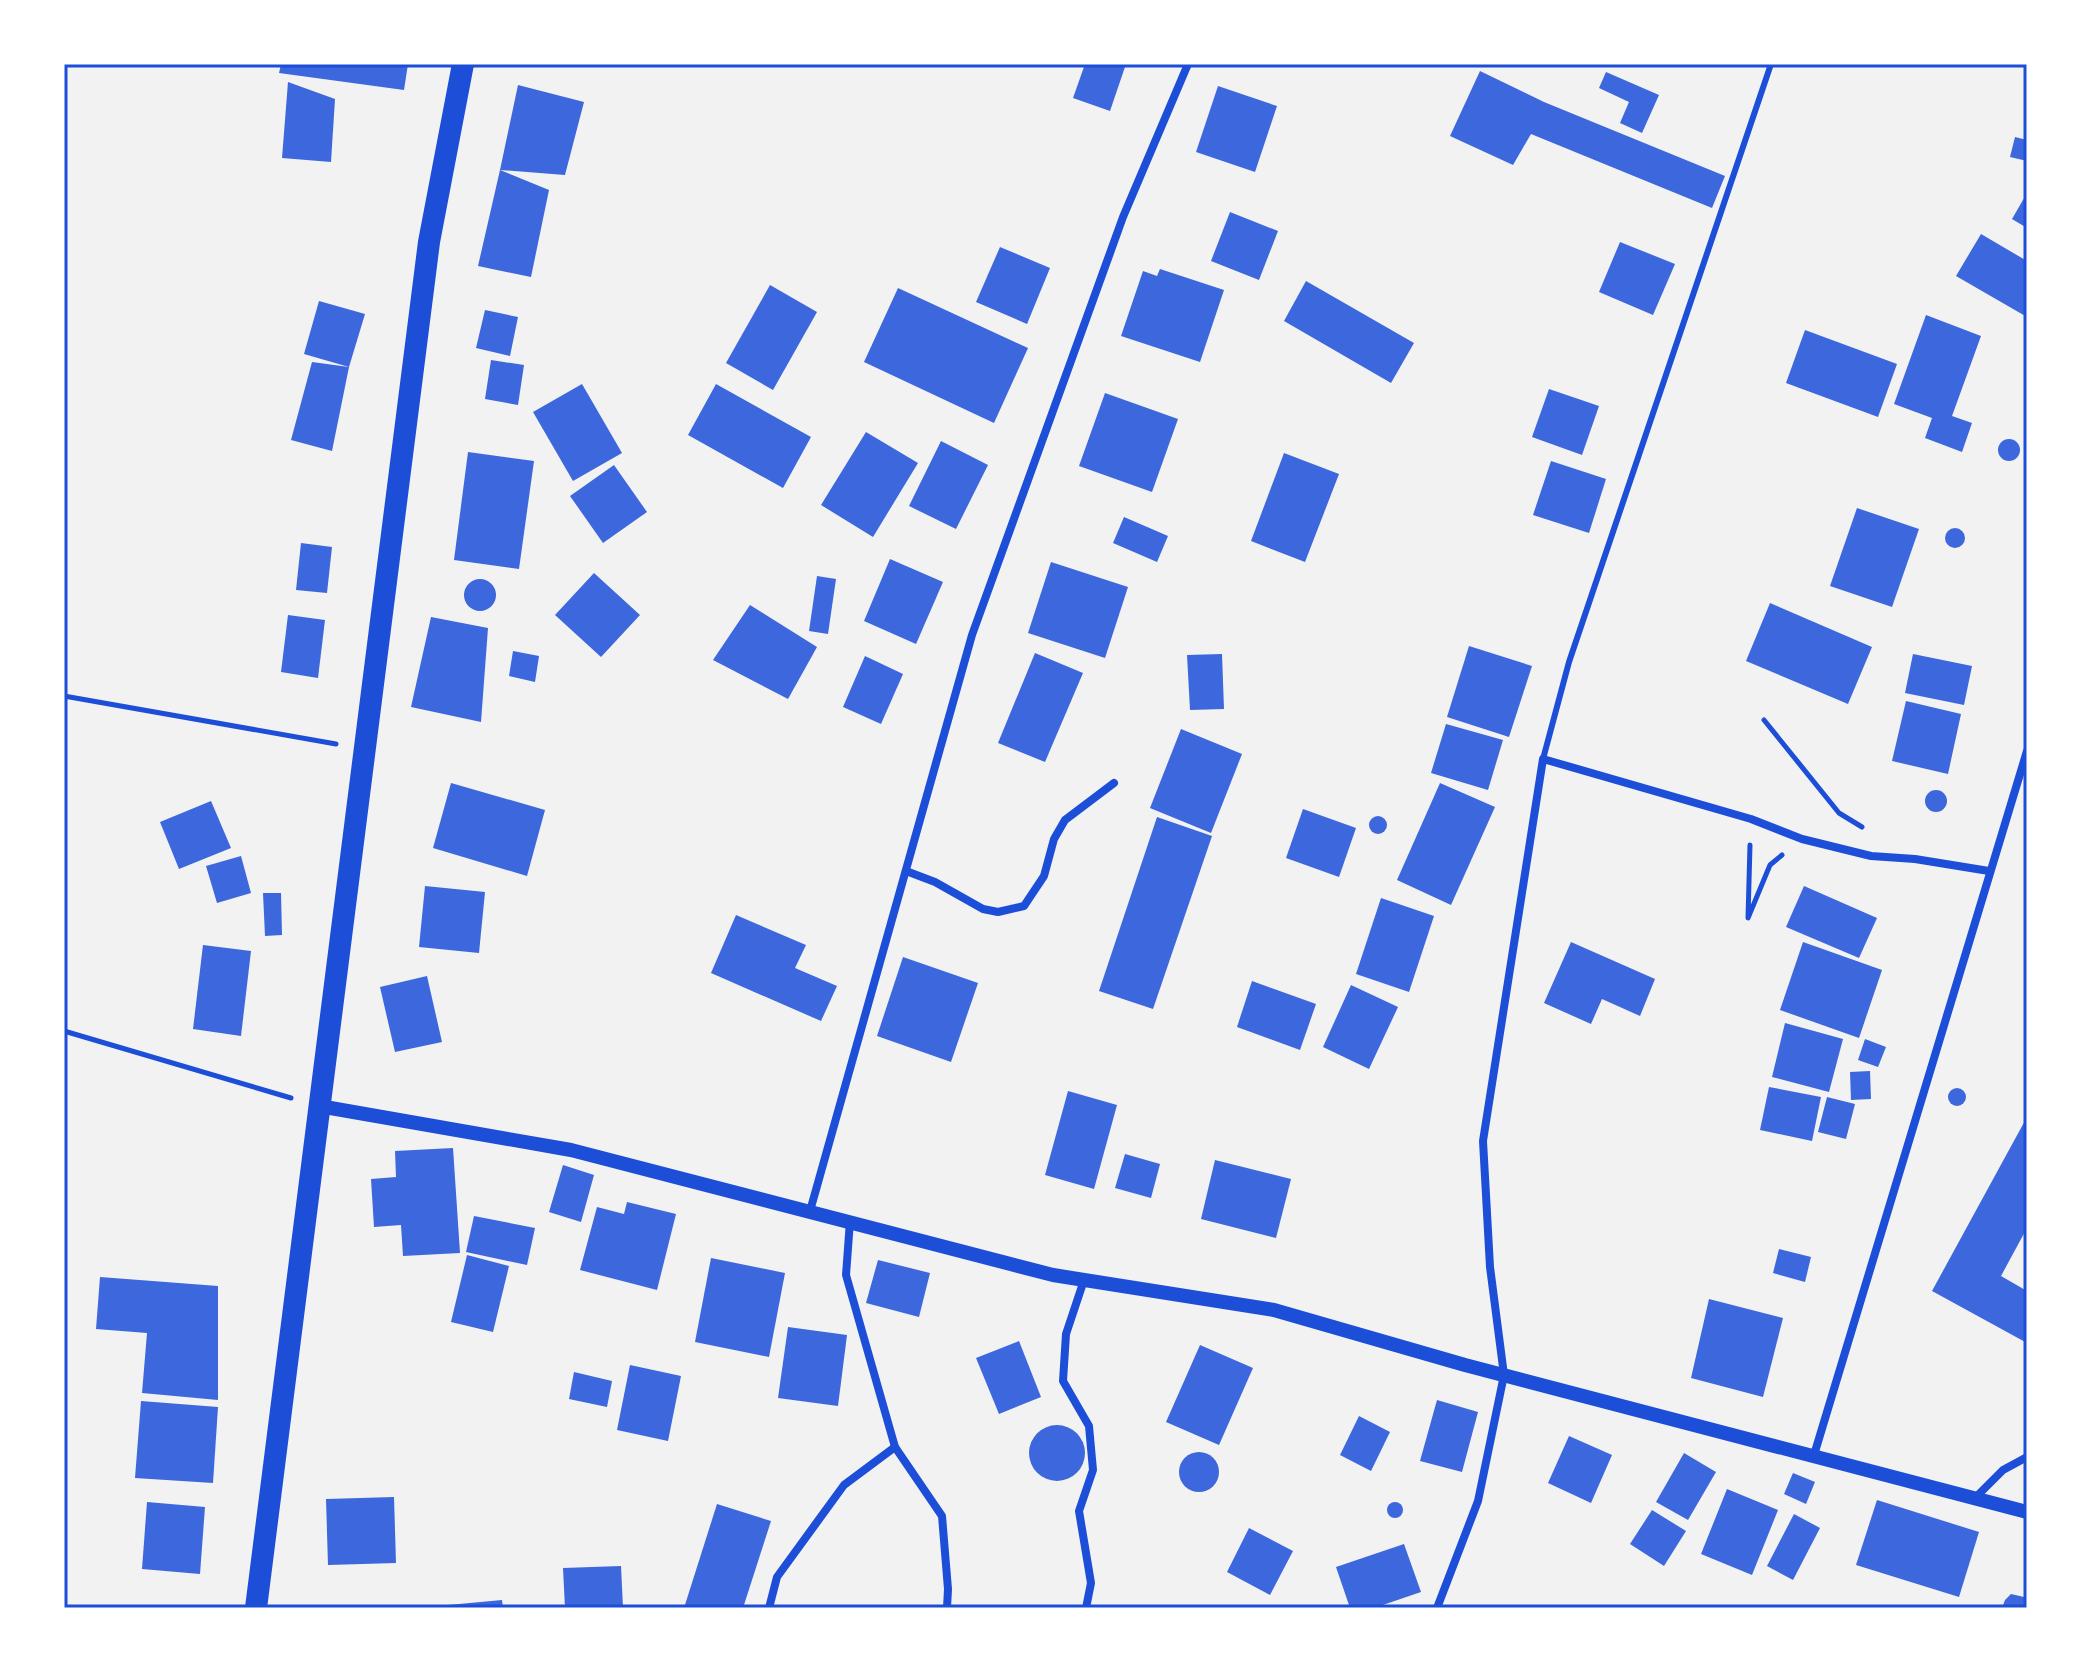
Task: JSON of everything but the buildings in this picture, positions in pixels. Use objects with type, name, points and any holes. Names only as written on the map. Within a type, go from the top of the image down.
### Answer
[{"type":"highway","points":[[256,1608],[429,242],[463,64]]},
{"type":"street","points":[[810,1211],[972,635],[1123,217],[1188,64]]},
{"type":"street","points":[[1814,1455],[2027,751]]},
{"type":"street","points":[[1437,1608],[1478,1501],[1504,1375],[1490,1267],[1483,1141],[1543,759],[1751,819],[1802,839],[1871,856],[1915,859],[1989,871]]},
{"type":"street","points":[[906,871],[935,882],[983,909],[998,912],[1024,906],[1044,876],[1054,839],[1065,820],[1114,783]]},
{"type":"street","points":[[319,1106],[571,1150],[1053,1275],[1274,1310],[1504,1375],[2027,1512]]},
{"type":"street","points":[[850,1221],[846,1275],[895,1447],[942,1516],[947,1608]]},
{"type":"street","points":[[1084,1280],[1066,1334],[1063,1381],[1089,1426],[1093,1470],[1079,1511],[1091,1583],[1086,1608]]},
{"type":"street","points":[[769,1608],[777,1577],[844,1485],[895,1447]]},
{"type":"street","points":[[1975,1498],[2003,1470],[2027,1457]]},
{"type":"lane","points":[[1543,759],[1569,662],[1771,64]]},
{"type":"path","points":[[64,696],[365,749]]},
{"type":"path","points":[[1764,720],[1839,813],[1870,833]]},
{"type":"path","points":[[1751,819],[1748,918],[1770,865],[1802,839]]},
{"type":"path","points":[[64,1031],[319,1106]]}]
